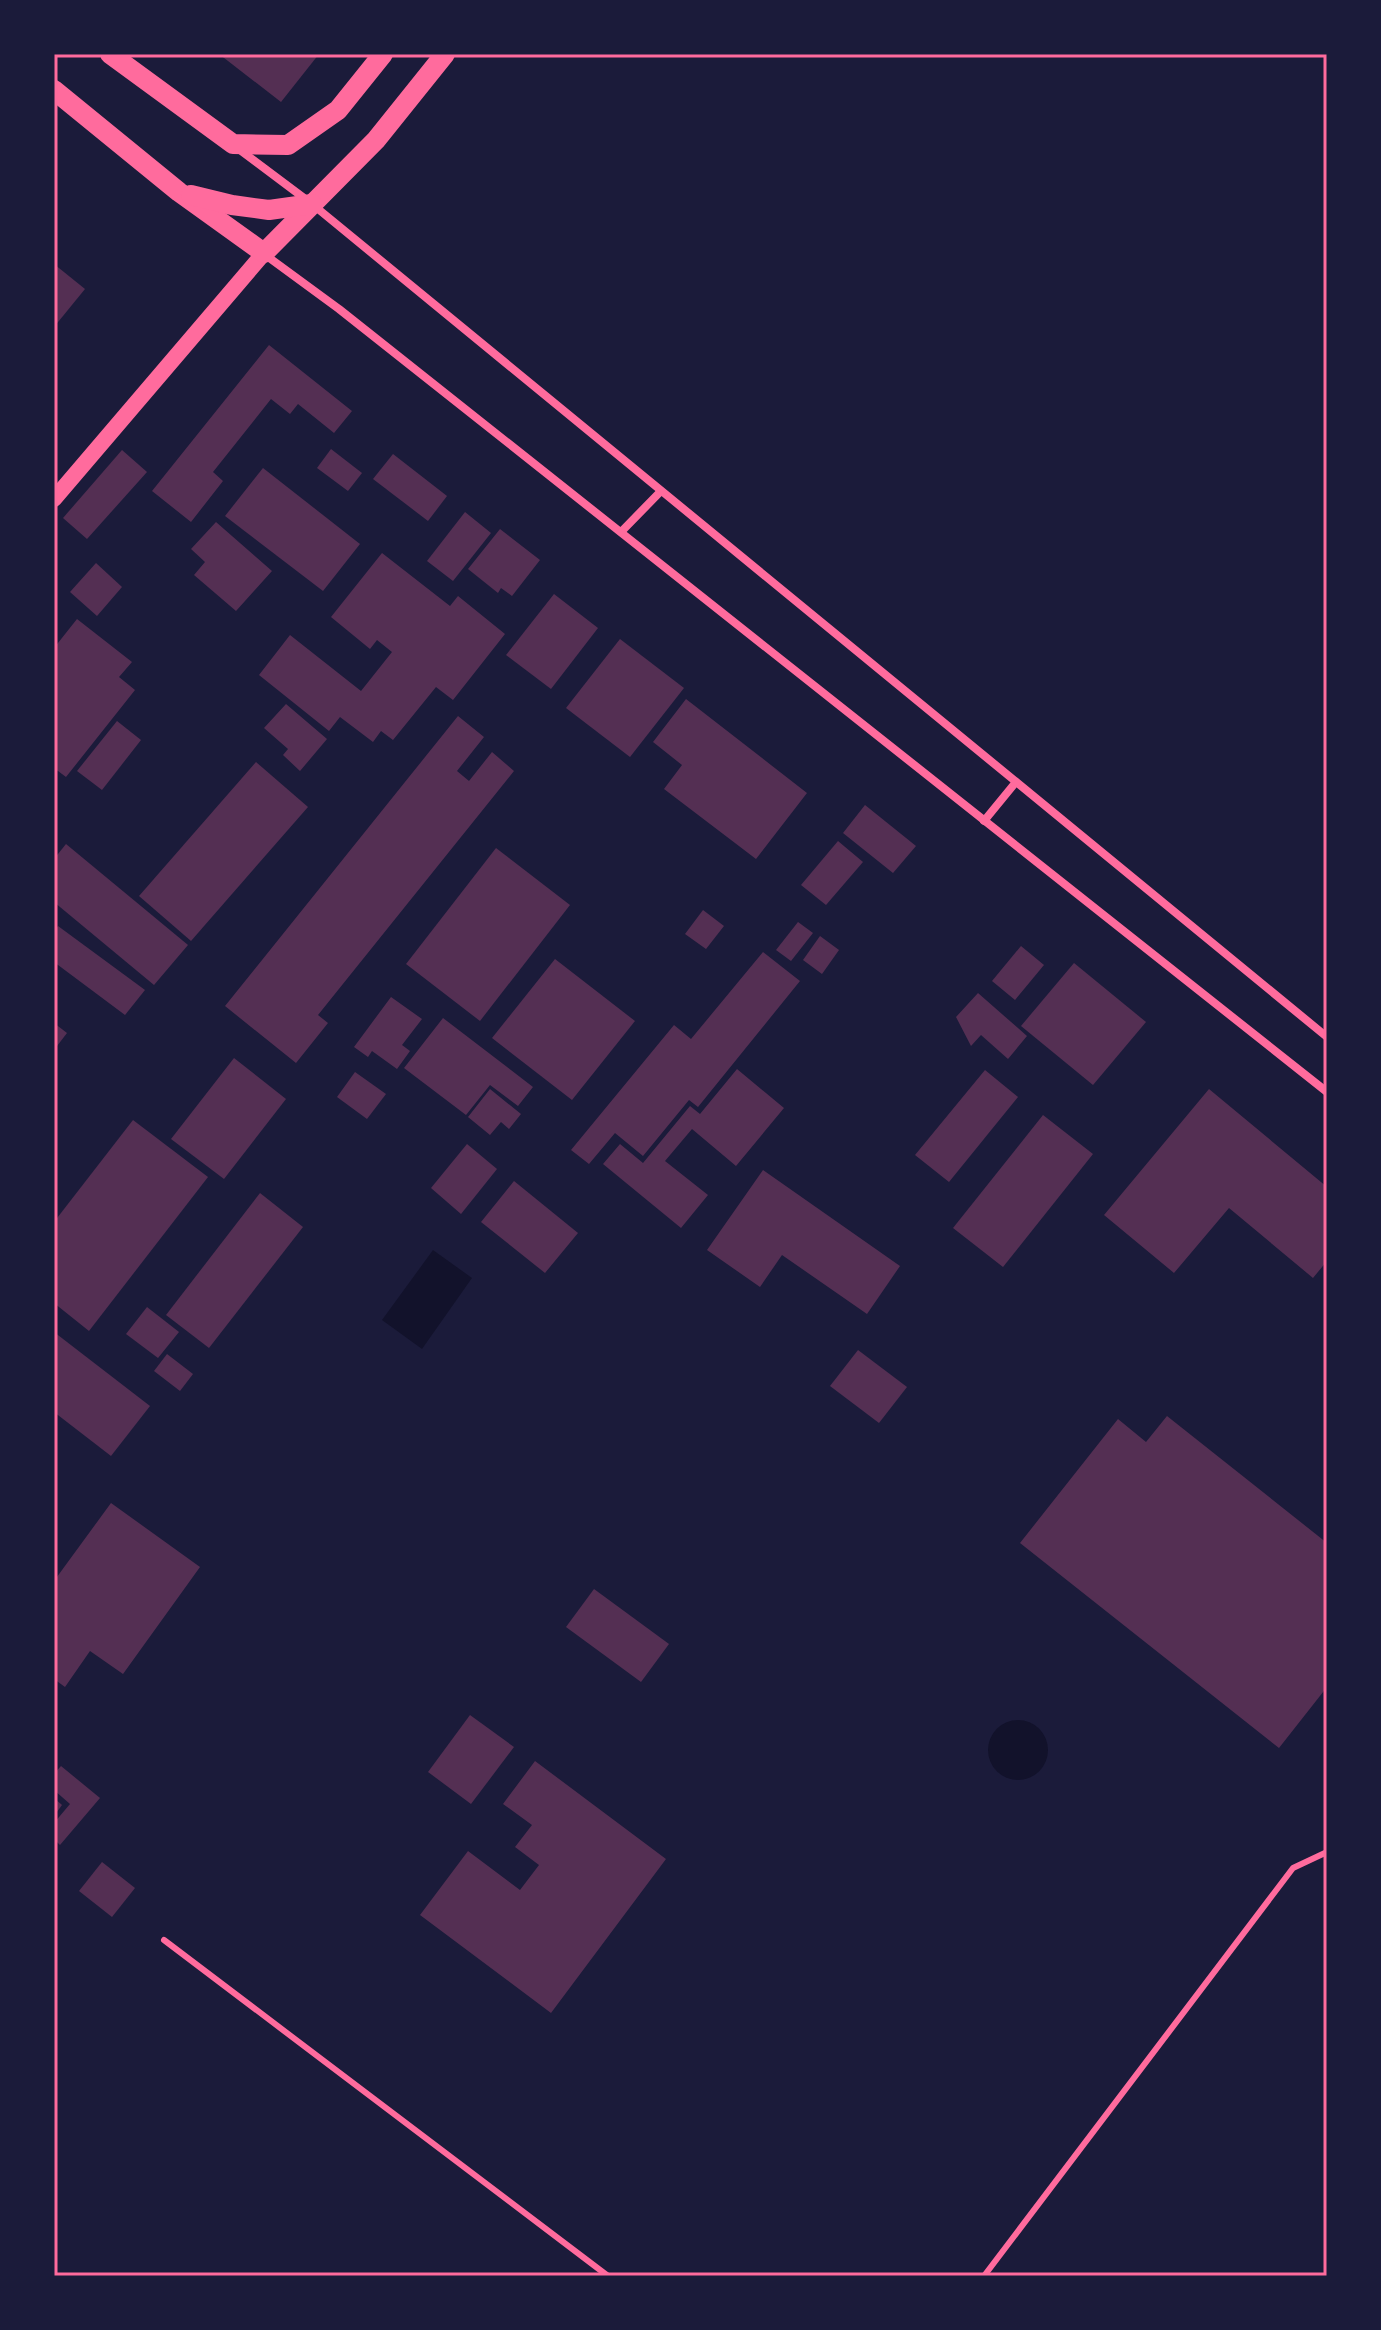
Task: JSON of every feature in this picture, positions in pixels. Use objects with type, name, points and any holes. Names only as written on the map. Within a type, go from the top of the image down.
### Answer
[{"type":"main road","points":[[110,54],[233,144],[288,145],[338,110],[383,54]]},
{"type":"main road","points":[[54,499],[264,253],[376,140],[445,54]]},
{"type":"main road","points":[[54,90],[179,192],[264,253]]},
{"type":"main road","points":[[179,192],[269,210],[312,204]]},
{"type":"street","points":[[233,144],[312,204],[1327,1037]]},
{"type":"street","points":[[264,253],[339,309],[1327,1092]]},
{"type":"street","points":[[621,532],[661,491]]},
{"type":"street","points":[[984,821],[1016,782]]},
{"type":"lane","points":[[984,2276],[1293,1868],[1327,1852]]},
{"type":"lane","points":[[164,1940],[608,2276]]},
{"type":"shaded area","points":[[433,1250],[472,1278],[422,1349],[382,1320]]},
{"type":"shaded area","points":[[1018,1720],[1040,1728],[1048,1750],[1040,1772],[1018,1780],[996,1772],[988,1750],[996,1728]]},
{"type":"building","points":[[219,54],[319,54],[281,102]]},
{"type":"building","points":[[54,264],[85,289],[54,327]]},
{"type":"building","points":[[269,345],[352,411],[334,433],[298,404],[290,414],[271,399],[213,472],[223,481],[191,522],[152,491]]},
{"type":"building","points":[[331,449],[362,473],[348,491],[317,468]]},
{"type":"building","points":[[122,450],[147,472],[87,539],[63,518]]},
{"type":"building","points":[[393,454],[447,496],[428,521],[373,479]]},
{"type":"building","points":[[263,468],[360,544],[323,591],[225,516]]},
{"type":"building","points":[[465,512],[491,533],[453,581],[427,561]]},
{"type":"building","points":[[216,522],[272,571],[236,611],[194,575],[205,562],[191,549]]},
{"type":"building","points":[[500,529],[540,560],[512,596],[501,588],[498,593],[468,569]]},
{"type":"building","points":[[382,553],[450,606],[458,596],[505,634],[453,700],[436,687],[393,740],[381,731],[373,742],[340,717],[329,731],[259,675],[290,635],[361,691],[392,652],[377,640],[370,649],[331,617]]},
{"type":"building","points":[[96,563],[122,587],[97,616],[70,592]]},
{"type":"building","points":[[554,594],[598,628],[551,689],[506,655]]},
{"type":"building","points":[[77,619],[132,662],[119,677],[135,690],[66,777],[54,768],[54,648]]},
{"type":"building","points":[[620,639],[684,688],[630,757],[566,708]]},
{"type":"building","points":[[686,699],[807,793],[756,859],[664,789],[682,765],[653,742]]},
{"type":"building","points":[[286,704],[327,739],[300,771],[283,755],[288,749],[264,728]]},
{"type":"building","points":[[458,716],[484,737],[457,771],[469,781],[492,752],[514,771],[318,1015],[328,1023],[296,1063],[225,1006]]},
{"type":"building","points":[[117,721],[141,740],[102,790],[77,771]]},
{"type":"building","points":[[256,762],[308,807],[191,941],[139,896]]},
{"type":"building","points":[[865,805],[916,846],[893,873],[843,833]]},
{"type":"building","points":[[838,841],[863,862],[826,905],[801,885]]},
{"type":"building","points":[[66,844],[188,945],[154,985],[54,902],[54,859]]},
{"type":"building","points":[[496,848],[570,905],[480,1021],[406,964]]},
{"type":"building","points":[[703,910],[724,926],[706,949],[685,934]]},
{"type":"building","points":[[798,922],[813,933],[791,961],[776,950]]},
{"type":"building","points":[[58,926],[145,990],[125,1015],[54,962],[54,932]]},
{"type":"building","points":[[820,936],[839,950],[822,974],[803,960]]},
{"type":"building","points":[[1021,946],[1044,965],[1015,1000],[992,981]]},
{"type":"building","points":[[763,952],[800,981],[698,1107],[689,1100],[643,1156],[615,1133],[589,1164],[571,1150],[674,1025],[691,1039]]},
{"type":"building","points":[[555,959],[635,1021],[572,1100],[492,1038]]},
{"type":"building","points":[[1074,963],[1146,1022],[1093,1085],[1021,1026]]},
{"type":"building","points":[[978,993],[1027,1036],[1008,1059],[981,1035],[971,1046],[956,1017]]},
{"type":"building","points":[[391,997],[422,1019],[402,1045],[410,1051],[397,1069],[372,1051],[368,1057],[354,1047]]},
{"type":"building","points":[[443,1018],[533,1087],[518,1106],[490,1085],[466,1115],[404,1068]]},
{"type":"building","points":[[54,1023],[67,1033],[54,1050]]},
{"type":"building","points":[[234,1058],[286,1099],[224,1179],[171,1139]]},
{"type":"building","points":[[737,1069],[784,1108],[736,1166],[692,1129],[665,1161],[708,1195],[681,1228],[603,1164],[620,1144],[643,1163],[690,1106],[700,1114]]},
{"type":"building","points":[[985,1070],[1018,1097],[949,1182],[915,1155]]},
{"type":"building","points":[[355,1072],[386,1094],[367,1119],[337,1097]]},
{"type":"building","points":[[490,1089],[521,1114],[509,1129],[501,1122],[490,1135],[468,1117]]},
{"type":"building","points":[[1209,1089],[1327,1187],[1327,1261],[1313,1278],[1229,1208],[1174,1273],[1104,1215]]},
{"type":"building","points":[[1043,1115],[1093,1154],[1003,1267],[953,1228]]},
{"type":"building","points":[[133,1120],[208,1177],[89,1331],[54,1303],[54,1222]]},
{"type":"building","points":[[467,1144],[497,1169],[461,1214],[431,1188]]},
{"type":"building","points":[[763,1170],[900,1266],[867,1314],[782,1255],[760,1287],[707,1250]]},
{"type":"building","points":[[514,1181],[578,1233],[545,1273],[481,1222]]},
{"type":"building","points":[[260,1193],[303,1227],[209,1348],[166,1315]]},
{"type":"building","points":[[147,1307],[179,1332],[158,1358],[126,1334]]},
{"type":"building","points":[[54,1332],[150,1406],[111,1456],[54,1412]]},
{"type":"building","points":[[858,1350],[907,1387],[879,1423],[830,1386]]},
{"type":"building","points":[[167,1354],[193,1374],[180,1391],[154,1371]]},
{"type":"building","points":[[1167,1416],[1327,1543],[1327,1687],[1279,1748],[1020,1543],[1118,1419],[1146,1442]]},
{"type":"building","points":[[111,1503],[200,1567],[123,1674],[90,1651],[65,1687],[54,1679],[54,1581]]},
{"type":"building","points":[[594,1589],[669,1644],[641,1682],[566,1627]]},
{"type":"building","points":[[470,1715],[514,1747],[471,1804],[428,1772]]},
{"type":"building","points":[[535,1761],[666,1859],[551,2013],[420,1915],[468,1851],[520,1890],[539,1865],[515,1847],[532,1825],[503,1804]]},
{"type":"building","points":[[61,1766],[100,1798],[60,1845],[54,1839],[54,1823],[70,1804],[54,1790],[54,1774]]},
{"type":"building","points":[[54,1798],[62,1805],[54,1816]]},
{"type":"building","points":[[102,1862],[135,1888],[112,1917],[79,1891]]}]
